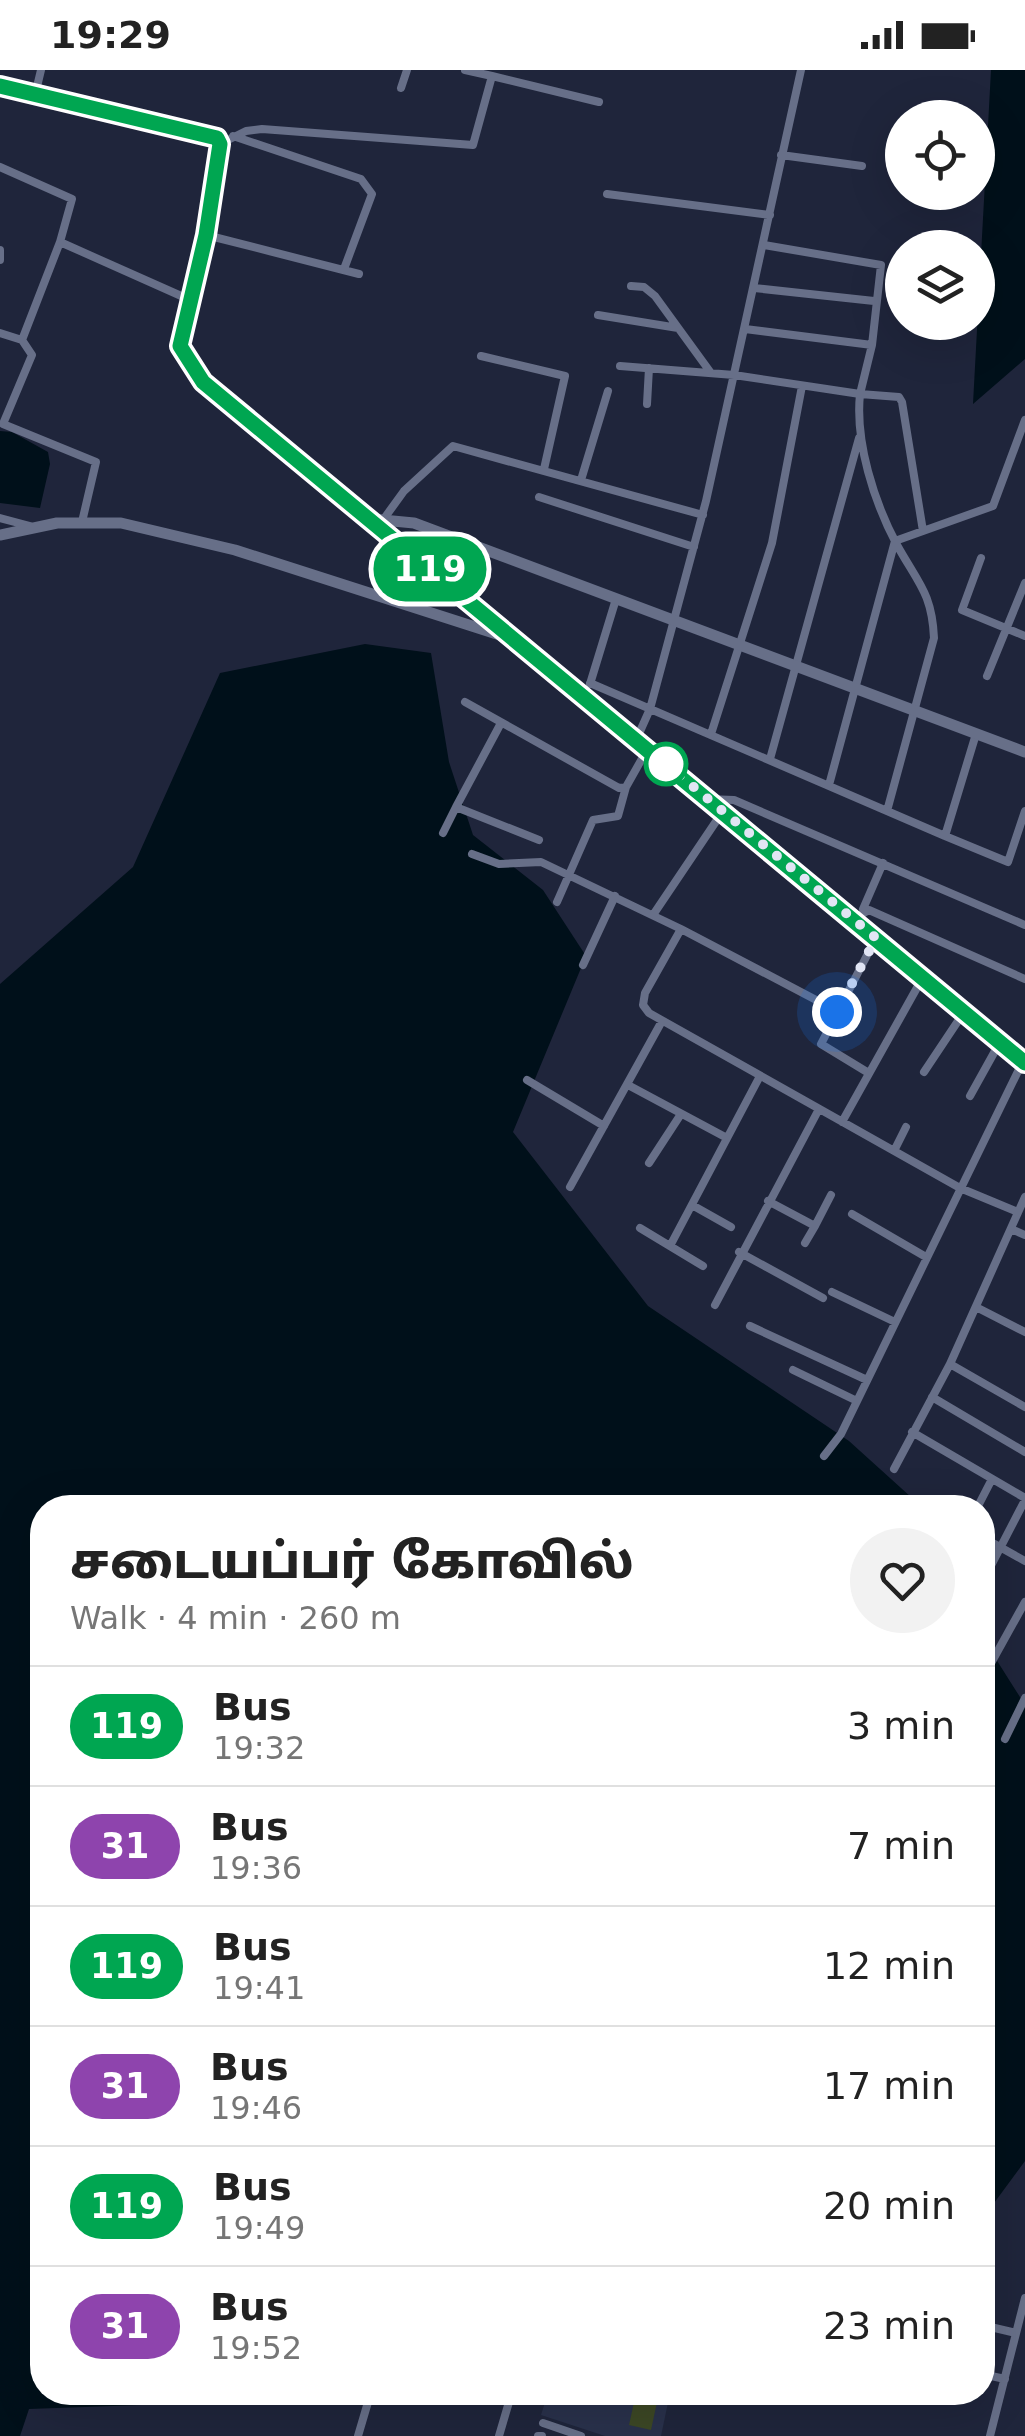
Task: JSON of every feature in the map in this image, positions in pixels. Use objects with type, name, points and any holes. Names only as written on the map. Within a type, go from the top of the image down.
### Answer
[{"type":"main road","points":[[0,86],[202,131],[220,144],[206,235],[180,346],[203,382],[378,519],[510,638],[637,738],[1024,1062]]},
{"type":"main road","points":[[378,519],[414,524],[1022,751]]},
{"type":"main road","points":[[0,535],[82,522],[121,523],[235,550],[510,638]]},
{"type":"street","points":[[35,95],[41,70]]},
{"type":"street","points":[[401,88],[407,70]]},
{"type":"street","points":[[465,70],[599,102]]},
{"type":"street","points":[[637,738],[650,709],[702,515],[800,70]]},
{"type":"street","points":[[220,144],[232,136],[262,129],[414,138],[464,146],[477,139],[492,76]]},
{"type":"street","points":[[232,136],[361,179],[369,186],[372,194],[344,269]]},
{"type":"street","points":[[781,155],[862,166]]},
{"type":"street","points":[[0,166],[72,199],[60,242],[22,340]]},
{"type":"street","points":[[607,194],[770,215]]},
{"type":"street","points":[[206,235],[359,274]]},
{"type":"street","points":[[60,242],[188,299]]},
{"type":"street","points":[[764,245],[878,263],[872,345],[860,394],[859,438],[770,759]]},
{"type":"street","points":[[0,250],[0,260]]},
{"type":"street","points":[[631,286],[644,287],[655,296],[711,373]]},
{"type":"street","points":[[754,288],[874,301]]},
{"type":"street","points":[[598,315],[678,328]]},
{"type":"street","points":[[744,329],[872,345]]},
{"type":"street","points":[[0,333],[22,340],[32,355],[3,424],[96,462],[82,522]]},
{"type":"street","points":[[481,356],[565,376],[544,469]]},
{"type":"street","points":[[620,366],[734,375],[899,397],[923,531]]},
{"type":"street","points":[[646,404],[650,368]]},
{"type":"street","points":[[711,734],[772,543],[802,386]]},
{"type":"street","points":[[580,480],[608,392]]},
{"type":"street","points":[[894,541],[993,506],[1025,420]]},
{"type":"street","points":[[859,438],[894,541],[934,611],[934,638],[887,811]]},
{"type":"street","points":[[378,519],[452,446],[702,515]]},
{"type":"street","points":[[539,497],[694,547]]},
{"type":"street","points":[[0,518],[34,527]]},
{"type":"street","points":[[829,785],[894,541]]},
{"type":"street","points":[[981,558],[962,610],[1025,636]]},
{"type":"street","points":[[987,676],[1025,584]]},
{"type":"street","points":[[586,698],[616,599]]},
{"type":"street","points":[[590,683],[1008,862],[1025,810]]},
{"type":"street","points":[[465,702],[615,787],[626,786]]},
{"type":"street","points":[[443,833],[502,723]]},
{"type":"street","points":[[945,836],[976,734]]},
{"type":"street","points":[[1022,751],[1025,736]]},
{"type":"street","points":[[556,902],[593,820],[618,816],[626,786],[648,748]]},
{"type":"street","points":[[707,798],[734,800],[1025,924]]},
{"type":"street","points":[[456,807],[539,840]]},
{"type":"street","points":[[653,915],[722,811]]},
{"type":"street","points":[[472,854],[499,864],[541,862],[570,873],[837,1012]]},
{"type":"street","points":[[853,919],[864,909],[883,863]]},
{"type":"street","points":[[583,965],[614,896]]},
{"type":"street","points":[[864,909],[1025,979]]},
{"type":"street","points":[[681,928],[643,1005],[662,1021],[960,1188],[1018,1212]]},
{"type":"street","points":[[867,1072],[822,1047],[876,938]]},
{"type":"street","points":[[842,1122],[923,977]]},
{"type":"street","points":[[924,1072],[964,1012]]},
{"type":"street","points":[[570,1188],[662,1021]]},
{"type":"street","points":[[970,1096],[1000,1042]]},
{"type":"street","points":[[824,1456],[867,1380],[1024,1062]]},
{"type":"street","points":[[670,1246],[760,1076]]},
{"type":"street","points":[[527,1080],[604,1126]]},
{"type":"street","points":[[628,1085],[727,1138]]},
{"type":"street","points":[[715,1305],[739,1252],[819,1109]]},
{"type":"street","points":[[649,1163],[681,1114]]},
{"type":"street","points":[[894,1151],[906,1127]]},
{"type":"street","points":[[805,1243],[831,1195]]},
{"type":"street","points":[[894,1469],[950,1364],[1025,1197]]},
{"type":"street","points":[[768,1201],[814,1226]]},
{"type":"street","points":[[692,1205],[732,1227]]},
{"type":"street","points":[[852,1214],[926,1257]]},
{"type":"street","points":[[640,1228],[703,1266]]},
{"type":"street","points":[[1011,1229],[1025,1236]]},
{"type":"street","points":[[739,1252],[895,1322]]},
{"type":"street","points":[[976,1307],[1025,1332]]},
{"type":"street","points":[[750,1326],[867,1380]]},
{"type":"street","points":[[950,1364],[1025,1407]]},
{"type":"street","points":[[793,1370],[856,1401]]},
{"type":"street","points":[[932,1397],[1025,1452]]},
{"type":"street","points":[[912,1432],[1025,1498],[995,1557]]},
{"type":"street","points":[[984,1495],[992,1479]]},
{"type":"street","points":[[995,1544],[1025,1560]]},
{"type":"street","points":[[995,1656],[1025,1602]]},
{"type":"street","points":[[1005,1739],[1025,1698]]},
{"type":"street","points":[[992,2436],[1025,2298]]},
{"type":"street","points":[[995,2328],[1016,2333]]},
{"type":"street","points":[[995,2377],[1004,2379]]},
{"type":"street","points":[[358,2436],[367,2405]]},
{"type":"street","points":[[499,2436],[509,2405]]},
{"type":"street","points":[[543,2423],[580,2436]]},
{"type":"shaded area","points":[[991,70],[1025,70],[1025,359],[973,404],[976,340],[995,340],[995,230],[982,230],[983,210],[995,210],[995,100],[989,100]]},
{"type":"shaded area","points":[[0,431],[12,432],[48,452],[50,464],[40,508],[0,503]]},
{"type":"shaded area","points":[[365,644],[431,653],[449,762],[473,835],[543,890],[586,956],[513,1132],[648,1306],[849,1441],[909,1495],[30,1495],[30,2405],[141,2405],[29,2409],[20,2436],[0,2436],[0,984],[133,867],[220,673]]},
{"type":"shaded area","points":[[995,1658],[1025,1705],[1025,2161],[995,2202]]},
{"type":"shaded area","points":[[544,2405],[667,2405],[661,2436],[605,2436],[541,2415]]},
{"type":"green space","points":[[633,2405],[656,2405],[651,2430],[629,2425]]},
{"type":"bus line","name":"119","points":[[0,86],[202,131],[217,138],[220,144],[206,235],[180,346],[203,382],[372,518],[510,638],[637,738],[1025,1063]]},
{"type":"route","points":[[666,764],[876,938],[837,1012]]}]
